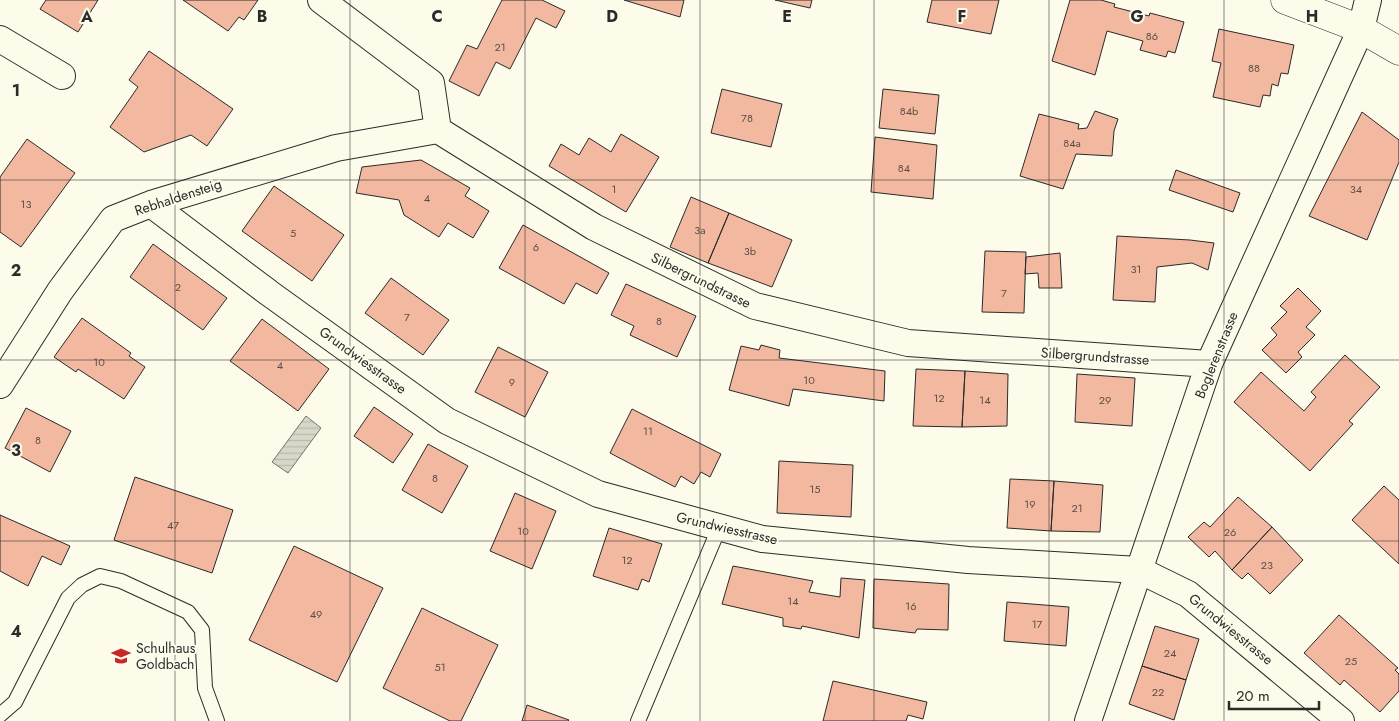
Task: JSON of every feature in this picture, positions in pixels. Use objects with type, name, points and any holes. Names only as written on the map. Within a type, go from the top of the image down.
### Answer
[{"type":"main road","points":[[1285,0],[1361,29],[1399,51]]},
{"type":"street","points":[[321,0],[431,83],[438,130]]},
{"type":"street","name":"Boglerenstrasse","points":[[1088,721],[1209,364],[1361,29],[1368,0]]},
{"type":"street","points":[[0,39],[62,76]]},
{"type":"street","name":"Rebhaldensteig","points":[[0,385],[60,291],[113,219],[151,204],[336,148],[438,130]]},
{"type":"street","name":"Silbergrundstrasse","points":[[438,130],[594,228],[754,306],[908,343],[1209,364]]},
{"type":"street","name":"Grundwiesstrasse","points":[[151,204],[247,277],[446,421],[598,494],[762,539],[968,560],[1139,570],[1188,594],[1340,721]]},
{"type":"lane","points":[[638,721],[719,528]]},
{"type":"lane","points":[[0,715],[14,702],[68,598],[82,585],[100,576],[121,581],[188,612],[202,630],[205,688],[217,721]]},
{"type":"shaded area","points":[[306,416],[321,428],[288,473],[272,462]]},
{"type":"building","points":[[46,0],[98,0],[78,32],[40,9]]},
{"type":"building","points":[[183,0],[258,0],[244,20],[239,17],[228,31]]},
{"type":"building","points":[[502,0],[542,0],[565,11],[556,28],[536,18],[510,69],[496,62],[479,96],[449,81],[467,45],[477,49]]},
{"type":"building","points":[[624,0],[684,0],[680,17]]},
{"type":"building","points":[[775,0],[812,0],[810,8]]},
{"type":"building","points":[[932,0],[999,0],[991,34],[927,22]]},
{"type":"building","points":[[1070,0],[1101,0],[1115,4],[1114,7],[1149,16],[1150,13],[1184,22],[1175,53],[1168,51],[1166,57],[1140,50],[1143,41],[1107,31],[1095,75],[1052,61]]},
{"type":"building","points":[[1219,29],[1294,45],[1288,74],[1281,73],[1278,86],[1272,84],[1270,96],[1263,95],[1260,107],[1213,97],[1221,63],[1212,61]]},
{"type":"building","points":[[149,51],[233,109],[207,146],[191,135],[144,152],[110,127],[138,87],[129,80]]},
{"type":"building","points":[[722,89],[782,104],[771,147],[711,133]]},
{"type":"building","points":[[883,89],[939,95],[935,134],[879,128]]},
{"type":"building","points":[[1095,111],[1118,119],[1114,131],[1112,156],[1076,154],[1063,189],[1020,176],[1039,114],[1079,124],[1078,129],[1087,128]]},
{"type":"building","points":[[1362,112],[1399,140],[1399,162],[1367,240],[1309,216]]},
{"type":"building","points":[[621,134],[659,157],[626,212],[549,166],[561,144],[579,155],[589,138],[611,152]]},
{"type":"building","points":[[875,137],[937,145],[933,199],[871,192]]},
{"type":"building","points":[[27,139],[75,173],[21,247],[0,232],[0,177]]},
{"type":"building","points":[[421,160],[470,188],[465,196],[489,211],[473,238],[448,223],[439,237],[404,215],[399,200],[356,193],[362,167]]},
{"type":"building","points":[[1176,170],[1240,193],[1233,212],[1169,190]]},
{"type":"building","points":[[274,186],[344,235],[312,281],[242,231]]},
{"type":"building","points":[[691,197],[729,213],[708,263],[670,247]]},
{"type":"building","points":[[729,213],[792,240],[772,287],[708,263]]},
{"type":"building","points":[[523,225],[609,273],[597,294],[576,283],[564,304],[499,268]]},
{"type":"building","points":[[1117,236],[1214,243],[1208,270],[1192,263],[1157,267],[1155,302],[1113,300]]},
{"type":"building","points":[[153,244],[227,298],[203,330],[130,277]]},
{"type":"building","points":[[985,251],[1026,252],[1024,313],[982,312]]},
{"type":"building","points":[[1060,253],[1062,288],[1039,288],[1038,273],[1025,274],[1026,257]]},
{"type":"building","points":[[391,278],[449,320],[423,355],[365,313]]},
{"type":"building","points":[[626,284],[696,316],[677,357],[630,335],[634,326],[611,315]]},
{"type":"building","points":[[1298,288],[1321,311],[1306,327],[1315,335],[1298,352],[1302,357],[1286,373],[1262,350],[1277,335],[1271,328],[1287,312],[1280,306]]},
{"type":"building","points":[[82,318],[131,353],[129,356],[145,367],[124,399],[78,369],[76,372],[54,357]]},
{"type":"building","points":[[262,319],[329,369],[298,411],[230,361]]},
{"type":"building","points":[[761,345],[780,350],[779,358],[885,371],[884,401],[793,389],[789,406],[729,390],[741,346],[759,350]]},
{"type":"building","points":[[498,347],[548,372],[525,417],[475,392]]},
{"type":"building","points":[[1345,355],[1380,387],[1349,421],[1353,424],[1310,471],[1234,402],[1261,372],[1304,411],[1316,397],[1311,392]]},
{"type":"building","points":[[916,369],[965,371],[962,427],[913,426]]},
{"type":"building","points":[[965,371],[1008,374],[1007,426],[962,427]]},
{"type":"building","points":[[1077,374],[1135,378],[1132,426],[1075,422]]},
{"type":"building","points":[[374,407],[413,434],[393,463],[354,436]]},
{"type":"building","points":[[26,408],[71,431],[50,472],[5,448]]},
{"type":"building","points":[[632,409],[721,454],[710,477],[701,472],[694,484],[681,476],[675,487],[610,453]]},
{"type":"building","points":[[428,444],[468,466],[442,513],[402,490]]},
{"type":"building","points":[[779,461],[853,465],[851,517],[777,513]]},
{"type":"building","points":[[135,477],[233,510],[212,573],[114,540]]},
{"type":"building","points":[[1010,479],[1054,481],[1051,531],[1007,528]]},
{"type":"building","points":[[1054,481],[1103,485],[1100,532],[1051,531]]},
{"type":"building","points":[[1384,486],[1399,500],[1399,564],[1352,520]]},
{"type":"building","points":[[515,493],[556,511],[532,569],[490,551]]},
{"type":"building","points":[[1238,497],[1272,527],[1232,570],[1215,551],[1209,557],[1188,537],[1204,522],[1210,527]]},
{"type":"building","points":[[0,515],[70,546],[61,565],[42,556],[28,586],[0,571]]},
{"type":"building","points":[[1272,527],[1303,560],[1270,594],[1248,573],[1242,579],[1232,570]]},
{"type":"building","points":[[609,528],[662,544],[649,582],[642,579],[638,590],[593,576]]},
{"type":"building","points":[[294,546],[383,588],[337,682],[249,640]]},
{"type":"building","points":[[733,566],[813,581],[809,592],[840,597],[841,578],[865,580],[859,638],[802,626],[801,629],[783,626],[783,618],[722,604]]},
{"type":"building","points":[[874,579],[949,584],[948,630],[917,629],[915,633],[873,628]]},
{"type":"building","points":[[1007,602],[1069,607],[1066,646],[1004,641]]},
{"type":"building","points":[[422,608],[498,645],[461,721],[450,721],[383,688]]},
{"type":"building","points":[[1339,615],[1398,668],[1395,670],[1399,674],[1399,691],[1380,712],[1344,680],[1340,685],[1304,653]]},
{"type":"building","points":[[1155,626],[1199,639],[1186,680],[1142,666]]},
{"type":"building","points":[[1142,666],[1186,680],[1174,720],[1129,704]]},
{"type":"building","points":[[833,681],[927,702],[923,719],[908,715],[906,721],[823,721]]},
{"type":"building","points":[[527,705],[569,720],[522,721]]},
{"type":"place","name":"Schulhaus Goldbach","points":[[121,656]]}]
